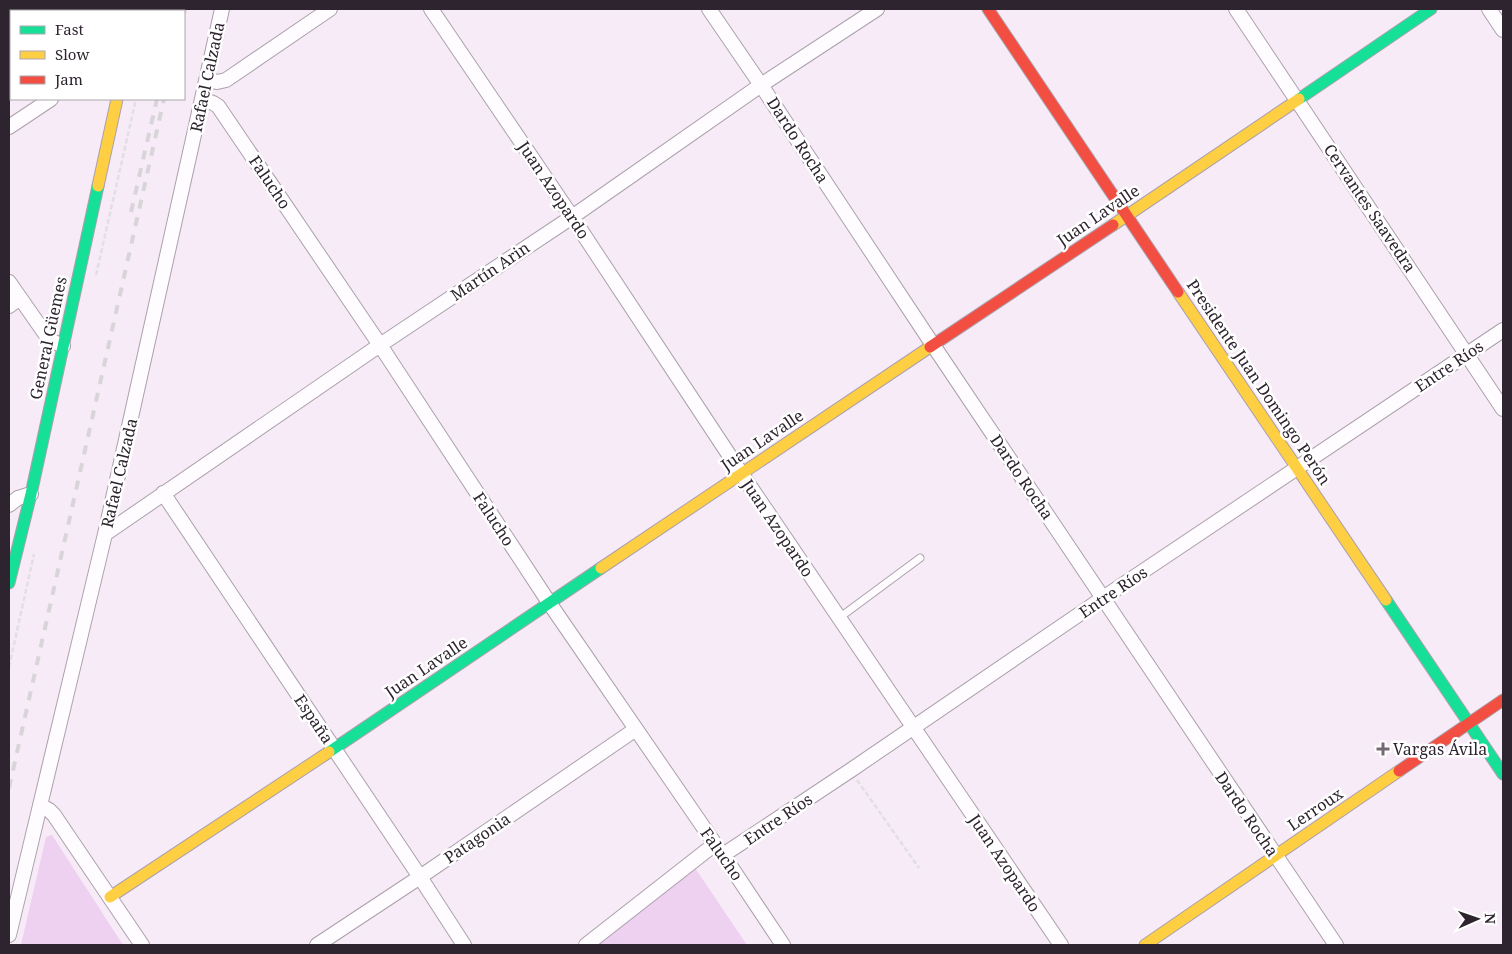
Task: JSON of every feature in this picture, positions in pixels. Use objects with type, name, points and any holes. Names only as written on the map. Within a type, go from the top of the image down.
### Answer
[{"type":"street","name":"Rafael Calzada","points":[[9,935],[105,534],[222,9]]},
{"type":"street","points":[[207,79],[217,82],[226,80],[330,9]]},
{"type":"street","name":"Juan Azopardo","points":[[431,9],[572,217],[741,473],[1061,945]]},
{"type":"street","name":"Dardo Rocha","points":[[709,9],[1336,945]]},
{"type":"street","name":"Martín Arin","points":[[105,534],[380,345],[572,217],[761,85],[877,9]]},
{"type":"street","name":"Presidente Juan Domingo Perón","points":[[988,9],[1503,774]]},
{"type":"street","name":"Cervantes Saavedra","points":[[1236,9],[1503,409]]},
{"type":"street","name":"Juan Lavalle","points":[[110,898],[550,604],[741,473],[1128,215],[1431,9]]},
{"type":"street","points":[[1489,9],[1503,30]]},
{"type":"street","name":"Falucho","points":[[202,99],[218,106],[380,345],[550,604],[783,945]]},
{"type":"street","points":[[9,126],[49,100]]},
{"type":"street","name":"General Güemes","points":[[9,583],[31,494],[117,100]]},
{"type":"street","points":[[9,282],[14,302],[52,341],[63,346]]},
{"type":"street","name":"Entre Ríos","points":[[586,945],[719,850],[851,770],[1103,598],[1503,330]]},
{"type":"street","name":"España","points":[[163,493],[464,945]]},
{"type":"street","points":[[9,504],[18,498],[31,494]]},
{"type":"street","name":"Lerroux","points":[[1145,945],[1503,700]]},
{"type":"street","name":"Patagonia","points":[[316,945],[420,877],[636,729]]},
{"type":"street","points":[[40,805],[54,815],[142,945]]},
{"type":"lane","points":[[839,618],[920,558]]},
{"type":"path","points":[[851,770],[919,868]]},
{"type":"shaded area","points":[[52,835],[123,945],[21,945],[46,837]]},
{"type":"shaded area","points":[[693,865],[747,945],[596,945]]},
{"type":"railway","points":[[131,212],[157,100]]},
{"type":"railway","points":[[9,788],[164,100]]},
{"type":"traffic: fast","points":[[1299,99],[1431,9]]},
{"type":"traffic: fast","points":[[9,583],[31,494],[98,186]]},
{"type":"traffic: fast","points":[[329,752],[601,568]]},
{"type":"traffic: fast","points":[[1386,600],[1503,774]]},
{"type":"traffic: slow","points":[[1113,225],[1299,99]]},
{"type":"traffic: slow","points":[[98,186],[117,100]]},
{"type":"traffic: slow","points":[[1178,292],[1386,600]]},
{"type":"traffic: slow","points":[[601,568],[930,347]]},
{"type":"traffic: slow","points":[[110,897],[329,752]]},
{"type":"traffic: slow","points":[[1145,945],[1399,771]]},
{"type":"traffic: jam","points":[[988,9],[1178,292]]},
{"type":"traffic: jam","points":[[930,347],[1113,225]]},
{"type":"traffic: jam","points":[[1399,771],[1503,700]]},
{"type":"place","name":"Vargas Ávila","points":[[1383,749]]}]
